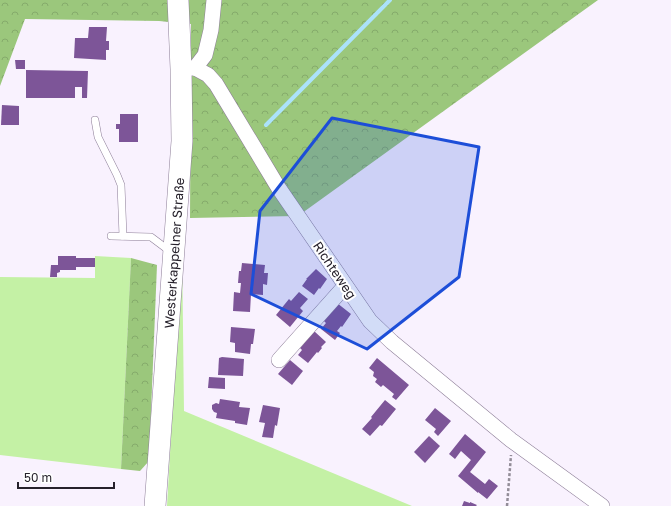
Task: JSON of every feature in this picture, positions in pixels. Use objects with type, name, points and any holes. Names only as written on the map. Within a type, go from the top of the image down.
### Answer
[{"type":"main road","name":"Westerkappelner Straße","points":[[155,506],[188,68],[178,0]]},
{"type":"street","points":[[188,68],[205,55],[211,30],[214,0]]},
{"type":"street","name":"Richteweg","points":[[188,68],[208,75],[216,84],[278,187],[370,321],[392,342],[512,440],[602,506]]},
{"type":"street","points":[[278,360],[345,286]]},
{"type":"lane","points":[[95,120],[98,137],[121,185],[123,236]]},
{"type":"lane","points":[[111,236],[151,237],[174,254]]},
{"type":"path","points":[[507,506],[512,440]]},
{"type":"highlighted area","points":[[332,118],[479,147],[459,277],[367,349],[251,294],[260,211]]},
{"type":"green space","points":[[0,0],[598,0],[298,216],[190,218],[191,24],[159,21],[25,19],[0,86]]},
{"type":"green space","points":[[182,244],[184,411],[412,506],[167,506]]},
{"type":"green space","points":[[95,256],[131,258],[121,469],[0,455],[0,277],[95,278]]},
{"type":"green space","points":[[131,258],[157,265],[149,461],[140,471],[121,469]]},
{"type":"building","points":[[89,27],[107,27],[106,41],[109,41],[109,50],[106,50],[106,60],[74,58],[75,38],[88,38]]},
{"type":"building","points":[[15,60],[25,60],[25,69],[16,69]]},
{"type":"building","points":[[26,70],[88,71],[87,98],[82,98],[82,87],[75,87],[75,98],[26,98]]},
{"type":"building","points":[[2,105],[19,106],[19,125],[1,125]]},
{"type":"building","points":[[120,114],[138,114],[138,142],[119,142],[119,129],[116,129],[116,124],[120,124]]},
{"type":"building","points":[[58,256],[95,258],[95,267],[76,267],[76,270],[60,270],[60,272],[57,273],[57,277],[50,277],[51,265],[58,265]]},
{"type":"building","points":[[242,263],[265,265],[264,273],[268,273],[267,285],[263,284],[263,295],[251,294],[250,312],[233,311],[234,292],[240,293],[241,283],[238,283],[239,271],[241,271]]},
{"type":"building","points":[[316,269],[327,279],[314,295],[302,286],[306,279]]},
{"type":"building","points":[[299,292],[308,299],[300,308],[303,311],[290,327],[276,315],[289,299],[291,301]]},
{"type":"building","points":[[337,303],[351,314],[342,327],[341,326],[337,331],[340,333],[335,340],[321,329],[326,323],[323,320]]},
{"type":"building","points":[[231,327],[255,329],[250,354],[235,352],[235,343],[230,342]]},
{"type":"building","points":[[314,331],[326,342],[308,363],[298,355],[302,350],[300,348]]},
{"type":"building","points":[[219,358],[244,359],[243,376],[218,375]]},
{"type":"building","points":[[377,358],[409,385],[396,400],[392,397],[394,394],[383,385],[381,387],[375,382],[377,379],[373,376],[374,372],[369,368]]},
{"type":"building","points":[[290,360],[303,371],[292,385],[278,374]]},
{"type":"building","points":[[209,377],[225,378],[225,389],[208,388]]},
{"type":"building","points":[[220,399],[240,402],[239,407],[250,408],[247,425],[235,423],[235,421],[216,418],[217,413],[212,409],[212,405],[216,403],[219,404]]},
{"type":"building","points":[[385,400],[396,409],[382,426],[380,425],[370,436],[362,429]]},
{"type":"building","points":[[263,405],[280,408],[273,438],[262,437],[265,423],[259,422]]},
{"type":"building","points":[[435,408],[451,421],[438,436],[434,432],[436,429],[425,420]]},
{"type":"building","points":[[465,434],[486,452],[470,472],[485,484],[489,479],[498,486],[487,499],[458,476],[471,460],[461,451],[455,459],[449,454]]},
{"type":"building","points":[[429,436],[440,446],[425,463],[414,452]]},
{"type":"building","points":[[464,501],[470,502],[477,505],[462,506]]},
{"type":"waterway","points":[[266,125],[390,0]]}]
